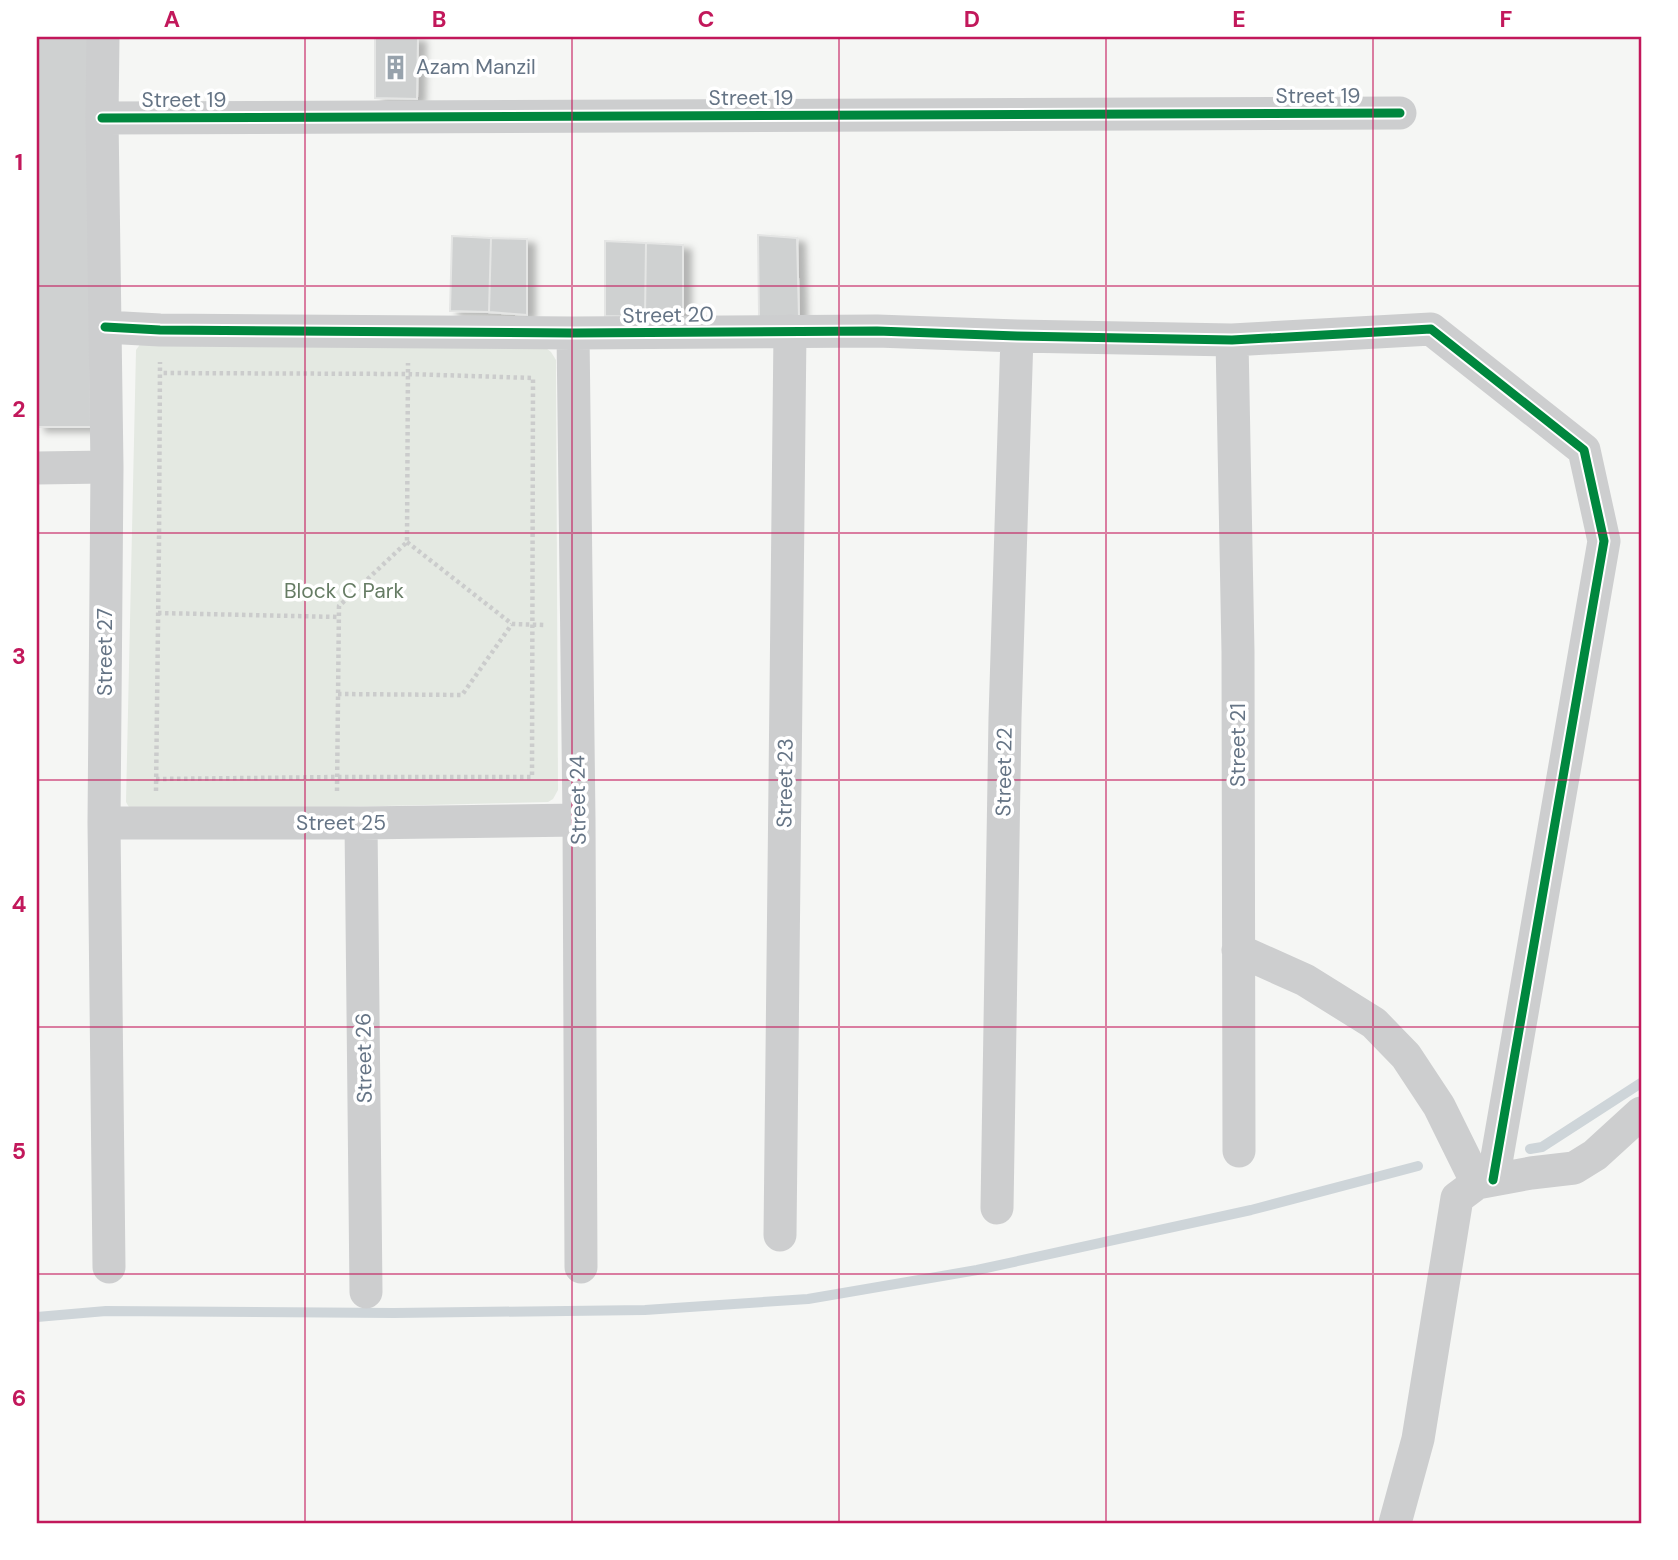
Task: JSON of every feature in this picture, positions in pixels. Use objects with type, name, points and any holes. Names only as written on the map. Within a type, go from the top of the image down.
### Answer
[{"type":"street","name":"Street 27","points":[[103,37],[107,467],[104,823],[109,1267]]},
{"type":"street","name":"Street 19","points":[[102,118],[1401,113]]},
{"type":"street","name":"Street 20","points":[[105,327],[160,330],[573,333],[877,331],[1232,340],[1431,329],[1584,450],[1605,541],[1485,1182]]},
{"type":"street","name":"Street 23","points":[[780,1235],[790,331]]},
{"type":"street","name":"Street 24","points":[[573,333],[581,1267]]},
{"type":"street","name":"Street 22","points":[[997,1208],[1005,732],[1017,336]]},
{"type":"street","name":"Street 21","points":[[1232,340],[1238,652],[1238,1151]]},
{"type":"street","points":[[37,468],[107,467]]},
{"type":"street","name":"Street 25","points":[[104,823],[579,820]]},
{"type":"street","name":"Street 26","points":[[349,823],[366,1292]]},
{"type":"street","points":[[1238,950],[1305,980],[1374,1023],[1406,1056],[1485,1182]]},
{"type":"street","points":[[1395,1523],[1418,1439],[1457,1198],[1485,1182],[1574,1168],[1595,1155],[1641,1113]]},
{"type":"path","points":[[156,823],[160,330]]},
{"type":"path","points":[[349,823],[338,777],[339,606],[407,542],[408,332]]},
{"type":"path","points":[[156,779],[532,777],[533,378],[408,374],[160,373]]},
{"type":"path","points":[[407,542],[512,624],[576,625]]},
{"type":"path","points":[[158,613],[339,617]]},
{"type":"path","points":[[338,694],[462,695],[512,624]]},
{"type":"green space","name":"Block C Park","points":[[141,343],[546,348],[551,352],[556,360],[558,790],[553,799],[548,802],[135,812],[130,809],[126,802],[136,350]]},
{"type":"building","points":[[37,37],[88,37],[91,427],[37,427]]},
{"type":"building","name":"Azam Manzil","points":[[375,37],[418,37],[417,99],[375,98]]},
{"type":"building","points":[[758,235],[797,238],[799,317],[759,317]]},
{"type":"building","points":[[452,236],[491,238],[489,312],[450,311]]},
{"type":"building","points":[[491,238],[527,239],[527,315],[489,312]]},
{"type":"building","points":[[605,241],[646,243],[645,317],[605,316]]},
{"type":"building","points":[[646,243],[683,245],[683,319],[645,317]]},
{"type":"waterway","points":[[1530,1149],[1542,1147],[1641,1083]]},
{"type":"waterway","points":[[37,1317],[106,1311],[394,1313],[645,1310],[808,1299],[977,1270],[1251,1210],[1418,1166]]},
{"type":"cycle path","points":[[102,118],[1400,113]]},
{"type":"cycle path","points":[[105,327],[160,330],[573,333],[877,331],[1232,340],[1431,329],[1584,450],[1604,541],[1493,1180]]},
{"type":"place","name":"Azam Manzil","points":[[396,67]]}]
